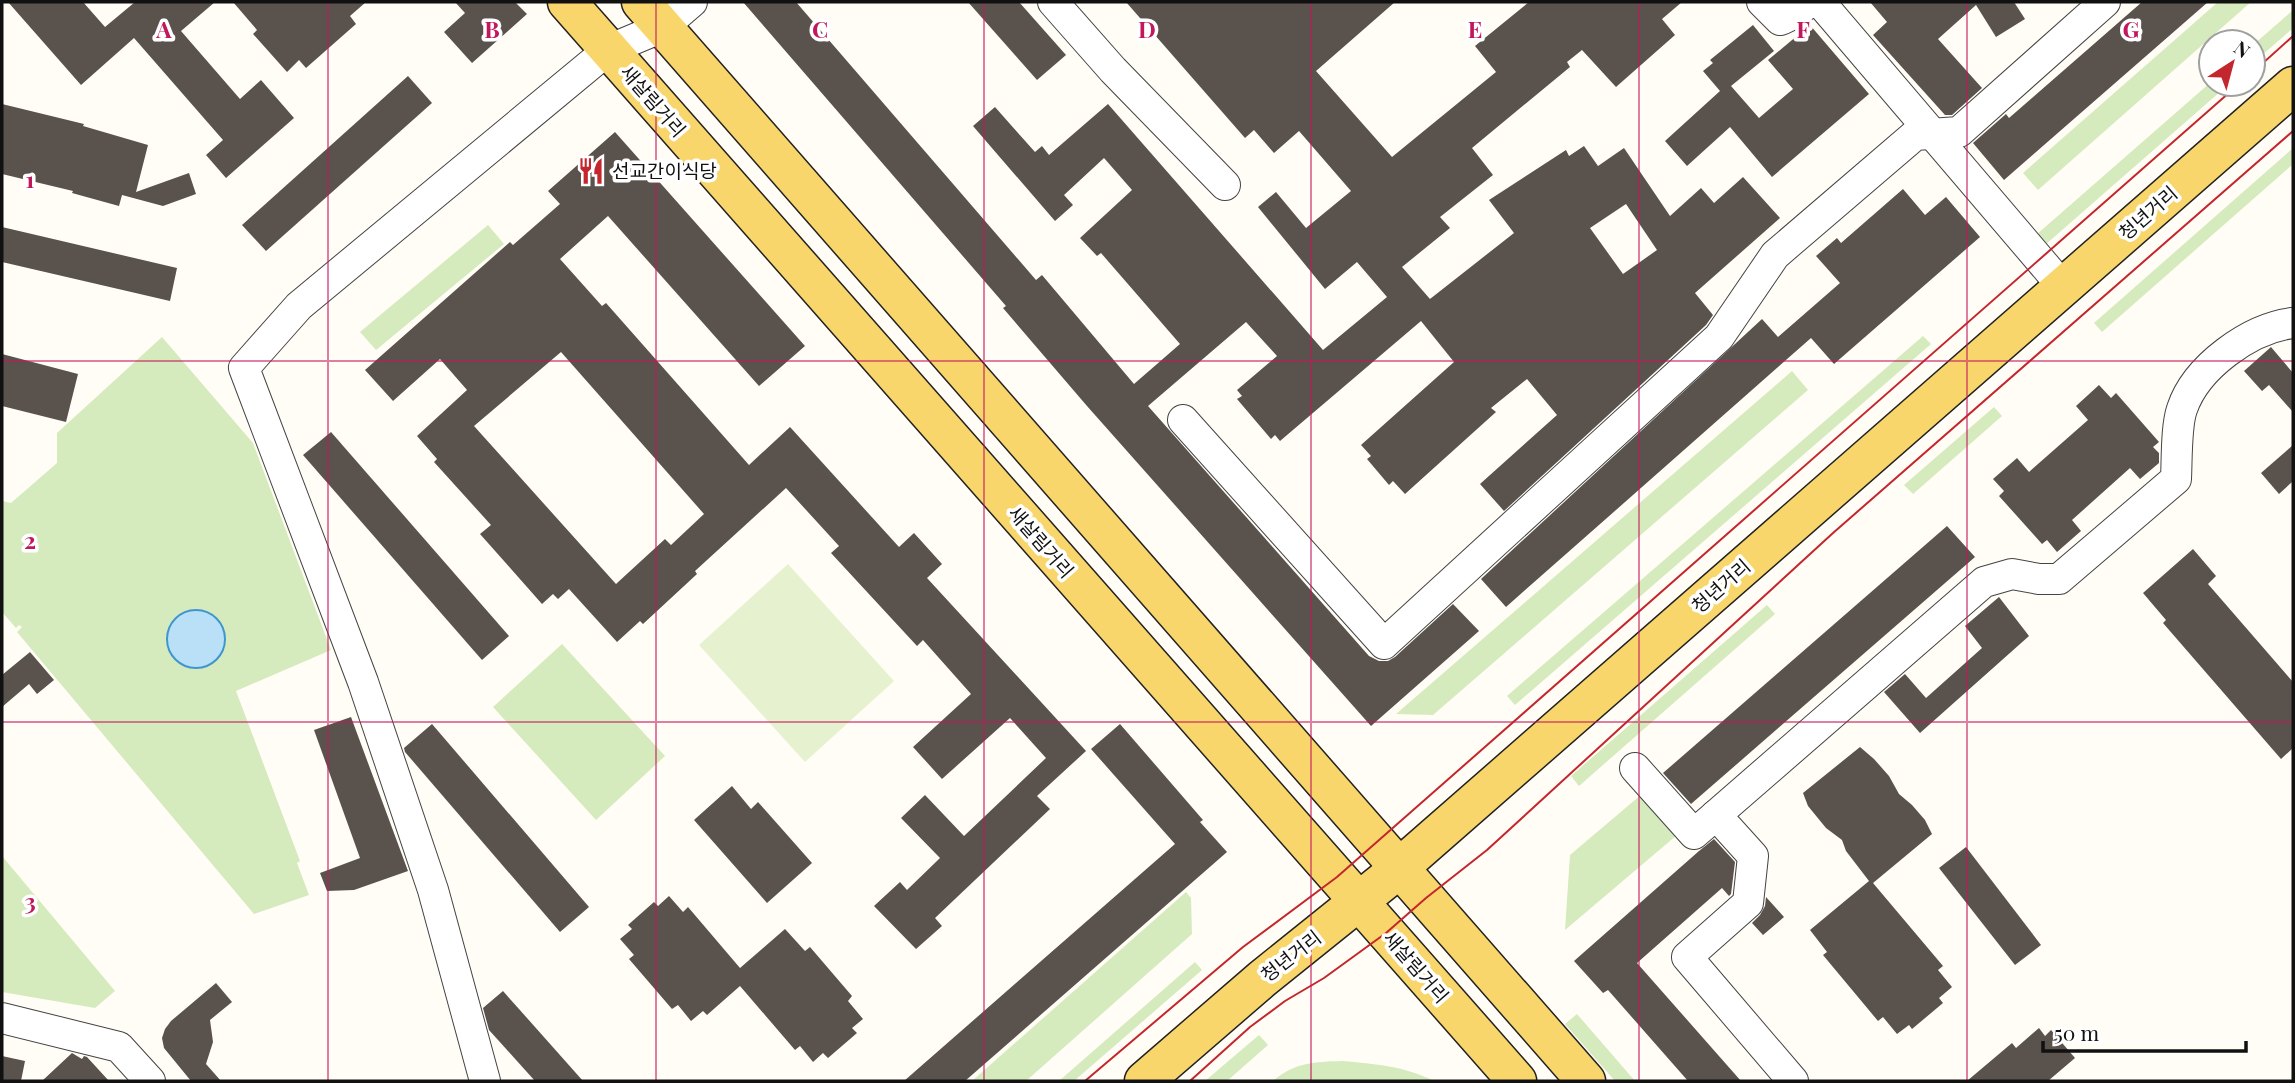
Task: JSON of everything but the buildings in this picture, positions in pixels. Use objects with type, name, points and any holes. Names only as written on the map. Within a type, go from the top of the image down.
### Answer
[{"type":"main road","name":"새살림거리","points":[[567,2],[1517,1081]]},
{"type":"main road","points":[[652,14],[1586,1081]]},
{"type":"main road","name":"청년거리","points":[[1144,1081],[1262,979],[1360,902],[2293,86]]},
{"type":"street","points":[[485,1081],[433,890],[363,682],[244,368],[299,306],[652,14],[692,2]]},
{"type":"street","points":[[1053,2],[1113,70],[1225,185]]},
{"type":"street","points":[[1762,2],[1780,20],[1793,16],[1807,3],[1814,2]]},
{"type":"street","points":[[1820,2],[2063,287]]},
{"type":"street","points":[[1183,420],[1384,644],[1719,337],[1776,255],[1915,135],[1959,132],[2105,2]]},
{"type":"street","points":[[1635,768],[1694,834],[1984,582],[2012,574],[2039,579],[2059,579],[2176,479],[2181,410],[2194,381],[2243,339],[2288,332]]},
{"type":"street","points":[[1716,815],[1753,856],[1748,903],[1686,957],[1793,1081]]},
{"type":"street","points":[[2,1018],[119,1047],[150,1081]]},
{"type":"green space","points":[[2218,2],[2251,2],[2222,28],[2197,28],[2197,50],[2038,190],[2023,173]]},
{"type":"green space","points":[[2293,10],[2293,28],[2267,51],[2267,33]]},
{"type":"green space","points":[[2197,94],[2197,98],[2213,98],[2037,252],[2028,242]]},
{"type":"green space","points":[[2293,148],[2293,164],[2102,332],[2094,323]]},
{"type":"green space","points":[[488,225],[504,244],[376,350],[360,332]]},
{"type":"green space","points":[[1923,336],[1931,344],[1515,705],[1507,696]]},
{"type":"green space","points":[[162,337],[253,443],[331,650],[236,691],[300,861],[297,863],[309,895],[254,914],[17,632],[22,627],[19,625],[16,628],[2,612],[2,501],[11,503],[57,463],[57,433]]},
{"type":"green space","points":[[1792,371],[1808,390],[1433,715],[1396,714]]},
{"type":"green space","points":[[1994,407],[2002,416],[1913,494],[1904,485]]},
{"type":"green space","points":[[788,564],[894,681],[805,762],[699,645]]},
{"type":"green space","points":[[1767,605],[1775,614],[1579,786],[1571,776]]},
{"type":"green space","points":[[562,644],[665,756],[596,820],[493,707]]},
{"type":"green space","points":[[1642,794],[1677,835],[1565,930],[1570,855]]},
{"type":"green space","points":[[2,856],[115,991],[95,1008],[2,992]]},
{"type":"green space","points":[[1186,892],[1191,898],[1192,934],[1026,1081],[972,1081]]},
{"type":"green space","points":[[1195,962],[1202,970],[1074,1081],[1059,1081]]},
{"type":"green space","points":[[1577,1014],[1635,1081],[1615,1081],[1565,1024]]},
{"type":"green space","points":[[1259,1035],[1268,1045],[1227,1081],[1205,1081]]},
{"type":"green space","points":[[1342,1061],[1400,1069],[1434,1081],[1273,1081],[1297,1067]]},
{"type":"water","points":[[190,610],[202,610],[217,618],[225,633],[225,645],[217,660],[202,668],[190,668],[175,660],[167,645],[167,633],[175,618]]},
{"type":"tram line","points":[[2267,59],[2293,36]]},
{"type":"tram line","points":[[1085,1081],[1243,947],[1337,877],[2223,98]]},
{"type":"tram line","points":[[1190,1081],[1250,1027],[1386,933],[1487,850],[1833,533],[2293,131]]},
{"type":"place","name":"선교간이식당","points":[[591,171]]}]
